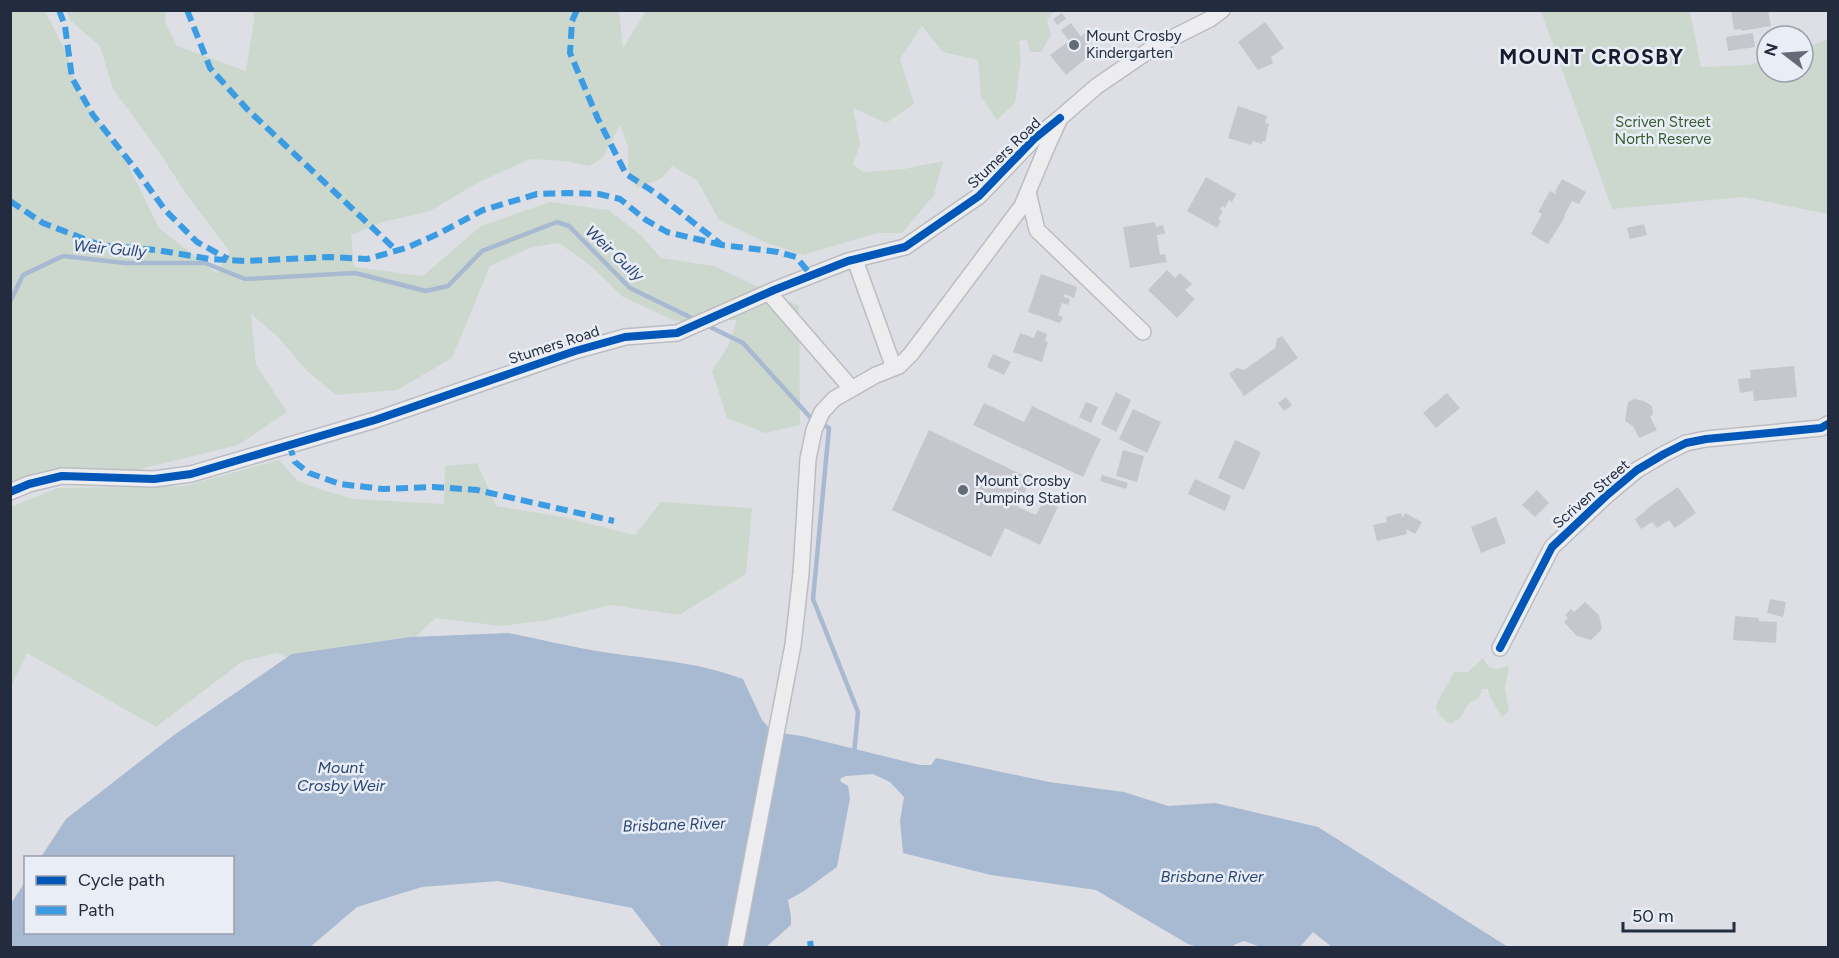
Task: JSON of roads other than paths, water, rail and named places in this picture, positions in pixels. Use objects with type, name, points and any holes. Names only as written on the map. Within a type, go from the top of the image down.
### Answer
[{"type":"street","name":"Stumers Road","points":[[10,492],[29,484],[62,476],[154,479],[191,474],[375,420],[575,351],[625,337],[677,333],[769,293],[855,260],[905,246],[980,196],[1034,139],[1097,86],[1154,47],[1210,19],[1222,10]]},
{"type":"street","name":"Stumers Road","points":[[735,948],[793,645],[801,573],[808,459],[814,430],[822,412],[834,399],[851,388],[894,368],[912,354],[1022,206],[1060,118]]},
{"type":"street","points":[[1028,192],[1037,230],[1143,332]]},
{"type":"street","points":[[855,260],[894,368]]},
{"type":"street","points":[[769,293],[851,388]]},
{"type":"street","name":"Scriven Street","points":[[1500,648],[1552,547],[1637,470],[1686,443],[1821,428],[1828,424]]},
{"type":"water","name":"Mount Crosby Weir","points":[[508,633],[591,650],[691,665],[743,679],[762,720],[773,732],[802,736],[920,765],[931,765],[936,758],[1049,782],[1124,792],[1168,806],[1215,803],[1318,827],[1508,947],[1332,947],[1313,932],[1300,947],[1261,947],[1244,941],[1232,947],[1198,947],[1188,944],[1096,890],[991,875],[903,853],[900,821],[904,797],[890,782],[873,774],[841,778],[840,781],[848,786],[850,798],[837,867],[788,900],[791,925],[766,947],[662,947],[632,908],[498,881],[422,887],[357,907],[309,948],[11,947],[10,905],[24,884],[24,934],[234,934],[234,856],[42,856],[66,819],[174,735],[292,654],[411,637]]},
{"type":"waterway","name":"Weir Gully","points":[[10,302],[23,275],[63,256],[125,263],[205,263],[245,279],[355,273],[426,291],[448,286],[482,251],[557,222],[569,226],[630,288],[696,320]]},
{"type":"waterway","name":"Weir Gully","points":[[706,325],[743,343],[810,417],[829,428],[813,599],[858,712],[854,754]]},
{"type":"place","name":"Mount Crosby Kindergarten","points":[[1074,45]]},
{"type":"place","name":"Mount Crosby Pumping Station","points":[[963,490]]},
{"type":"district","name":"MOUNT CROSBY","points":[[1592,57]]},
{"type":"park label","name":"Scriven Street North Reserve","points":[[1663,130]]},
{"type":"water label","name":"Brisbane River","points":[[674,824]]},
{"type":"water label","name":"Brisbane River","points":[[1212,876]]}]
